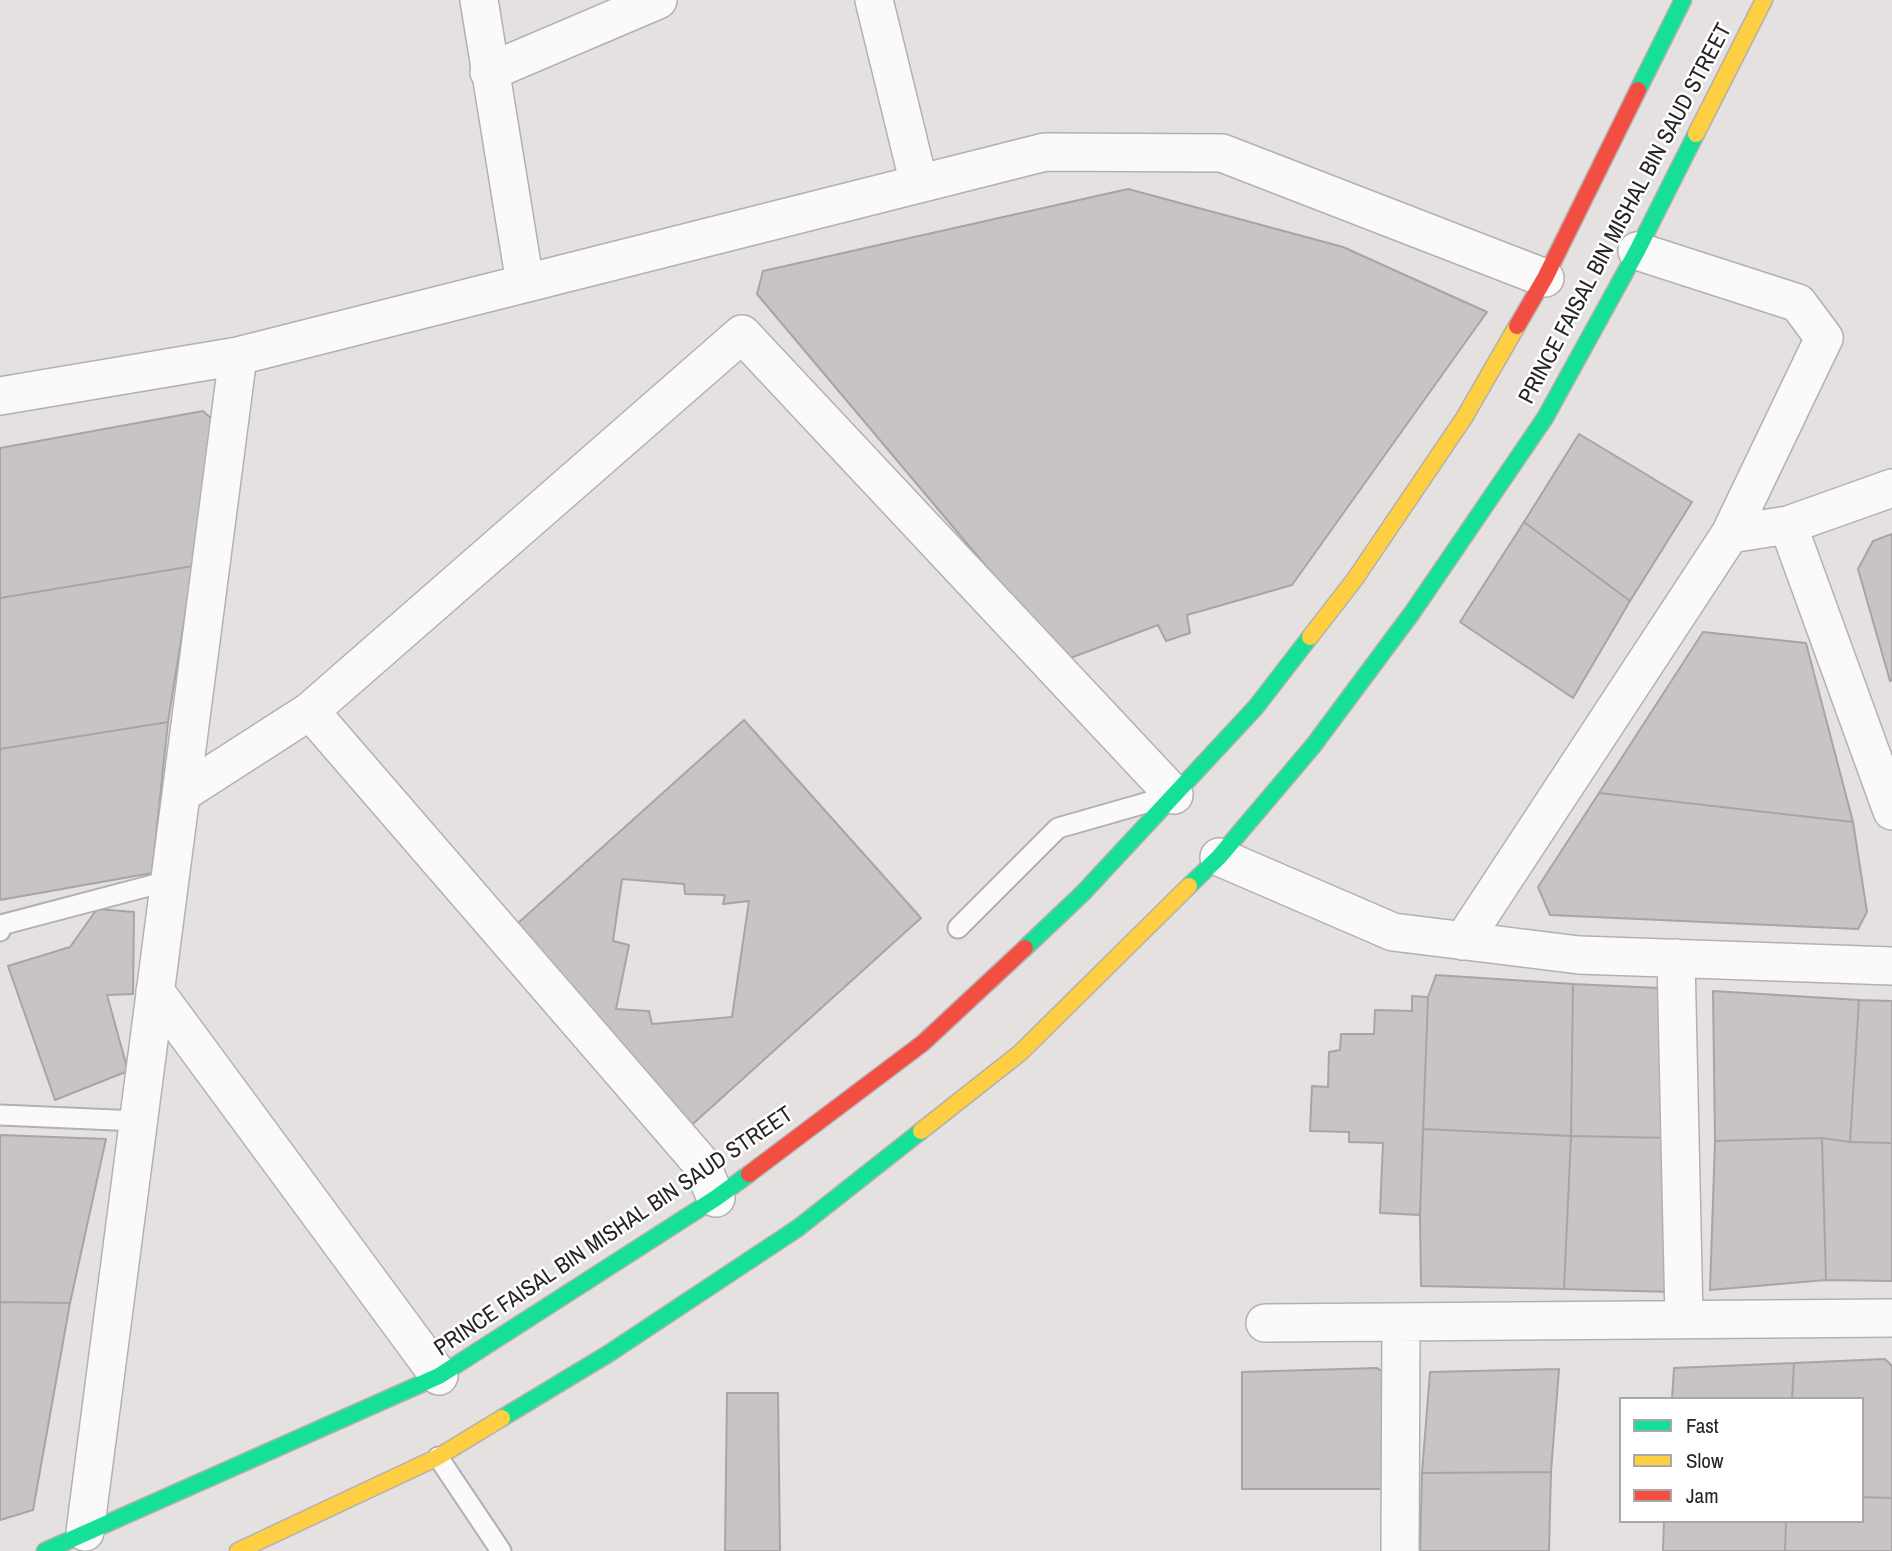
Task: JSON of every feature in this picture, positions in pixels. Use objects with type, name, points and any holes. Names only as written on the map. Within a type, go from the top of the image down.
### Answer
[{"type":"street","points":[[479,0],[525,283]]},
{"type":"street","points":[[489,72],[658,0]]},
{"type":"street","points":[[874,0],[919,184]]},
{"type":"street","name":"PRINCE FAISAL BIN MISHAL BIN SAUD STREET","points":[[45,1551],[439,1376],[716,1198],[799,1138],[923,1043],[1083,893],[1256,707],[1355,579],[1464,418],[1545,278],[1683,0]]},
{"type":"street","name":"PRINCE FAISAL BIN MISHAL BIN SAUD STREET","points":[[238,1551],[438,1457],[608,1354],[798,1228],[1020,1053],[1219,857],[1313,746],[1412,613],[1545,418],[1637,251],[1764,0]]},
{"type":"street","points":[[0,396],[239,356],[1045,152],[1222,153],[1545,278]]},
{"type":"street","points":[[1463,940],[1730,534],[1824,338],[1798,303],[1637,251]]},
{"type":"street","points":[[181,794],[310,711],[742,334],[1174,795]]},
{"type":"street","points":[[85,1532],[239,356]]},
{"type":"street","points":[[1730,534],[1788,525],[1892,488]]},
{"type":"street","points":[[1788,525],[1892,811]]},
{"type":"street","points":[[310,711],[700,1162],[716,1198]]},
{"type":"street","points":[[1219,857],[1393,932],[1578,955],[1892,966]]},
{"type":"street","points":[[1676,958],[1684,1320]]},
{"type":"street","points":[[155,991],[439,1376]]},
{"type":"street","points":[[1265,1323],[1892,1318]]},
{"type":"street","points":[[1400,1551],[1401,1322]]},
{"type":"lane","points":[[958,928],[1058,828],[1174,795]]},
{"type":"lane","points":[[0,931],[1,925],[169,881]]},
{"type":"lane","points":[[0,1115],[138,1121]]},
{"type":"lane","points":[[438,1457],[501,1551]]},
{"type":"building","points":[[1128,189],[1343,247],[1487,312],[1292,585],[1187,615],[1190,633],[1166,641],[1158,625],[1065,660],[757,294],[763,271]]},
{"type":"building","points":[[203,411],[215,422],[193,566],[0,598],[0,448]]},
{"type":"building","points":[[1579,434],[1692,502],[1630,601],[1524,522]]},
{"type":"building","points":[[1524,522],[1630,601],[1573,698],[1460,622]]},
{"type":"building","points":[[1892,534],[1890,681],[1858,569],[1873,541]]},
{"type":"building","points":[[193,566],[168,722],[0,749],[0,598]]},
{"type":"building","points":[[1703,632],[1806,643],[1853,822],[1599,793]]},
{"type":"building","points":[[744,720],[921,918],[685,1131],[517,924]]},
{"type":"building","points":[[168,722],[152,873],[0,900],[0,749]]},
{"type":"building","points":[[1599,793],[1853,822],[1867,912],[1858,929],[1550,915],[1538,887]]},
{"type":"building","points":[[622,879],[684,884],[685,894],[725,895],[723,904],[749,901],[732,1017],[652,1024],[649,1011],[616,1009],[629,945],[613,941]]},
{"type":"building","points":[[97,909],[134,912],[133,994],[107,995],[128,1071],[55,1100],[8,966],[70,947]]},
{"type":"building","points":[[1436,975],[1573,984],[1571,1136],[1423,1129],[1428,997]]},
{"type":"building","points":[[1573,984],[1659,988],[1672,1138],[1571,1136]]},
{"type":"building","points":[[1713,991],[1859,1000],[1850,1142],[1822,1138],[1715,1141]]},
{"type":"building","points":[[1412,996],[1428,997],[1420,1215],[1380,1213],[1383,1143],[1349,1142],[1349,1132],[1310,1131],[1312,1086],[1328,1087],[1329,1052],[1340,1050],[1341,1034],[1374,1034],[1375,1010],[1412,1011]]},
{"type":"building","points":[[1859,1000],[1892,1001],[1892,1143],[1850,1142]]},
{"type":"building","points":[[1423,1129],[1571,1136],[1564,1289],[1421,1286]]},
{"type":"building","points":[[0,1135],[106,1139],[70,1303],[0,1302]]},
{"type":"building","points":[[1571,1136],[1672,1138],[1671,1292],[1564,1289]]},
{"type":"building","points":[[1822,1138],[1892,1143],[1892,1281],[1826,1280]]},
{"type":"building","points":[[1822,1138],[1826,1280],[1710,1290],[1715,1141]]},
{"type":"building","points":[[0,1302],[70,1303],[33,1510],[0,1520]]},
{"type":"building","points":[[1885,1359],[1892,1366],[1892,1498],[1864,1497],[1864,1397],[1792,1397],[1794,1363]]},
{"type":"building","points":[[1794,1363],[1792,1397],[1672,1397],[1674,1368]]},
{"type":"building","points":[[1377,1368],[1395,1381],[1395,1489],[1242,1489],[1242,1372]]},
{"type":"building","points":[[1559,1369],[1551,1472],[1422,1473],[1430,1372]]},
{"type":"building","points":[[727,1393],[778,1393],[780,1551],[725,1551]]},
{"type":"building","points":[[1551,1472],[1549,1551],[1420,1551],[1422,1473]]},
{"type":"building","points":[[1864,1497],[1892,1498],[1892,1551],[1785,1551],[1786,1523],[1864,1523]]},
{"type":"building","points":[[1664,1523],[1786,1523],[1785,1551],[1663,1551]]},
{"type":"traffic: fast","points":[[1638,90],[1683,0]]},
{"type":"traffic: fast","points":[[1189,886],[1219,857],[1313,746],[1412,613],[1545,418],[1637,251],[1696,134]]},
{"type":"traffic: fast","points":[[1025,948],[1083,893],[1256,707],[1310,637]]},
{"type":"traffic: fast","points":[[502,1418],[608,1354],[798,1228],[921,1131]]},
{"type":"traffic: fast","points":[[45,1551],[439,1376],[749,1174]]},
{"type":"traffic: slow","points":[[1696,134],[1764,0]]},
{"type":"traffic: slow","points":[[1310,637],[1355,579],[1464,418],[1517,326]]},
{"type":"traffic: slow","points":[[921,1131],[1020,1053],[1189,886]]},
{"type":"traffic: slow","points":[[238,1551],[438,1457],[502,1418]]},
{"type":"traffic: jam","points":[[1517,326],[1545,278],[1638,90]]},
{"type":"traffic: jam","points":[[749,1174],[923,1043],[1025,948]]}]
